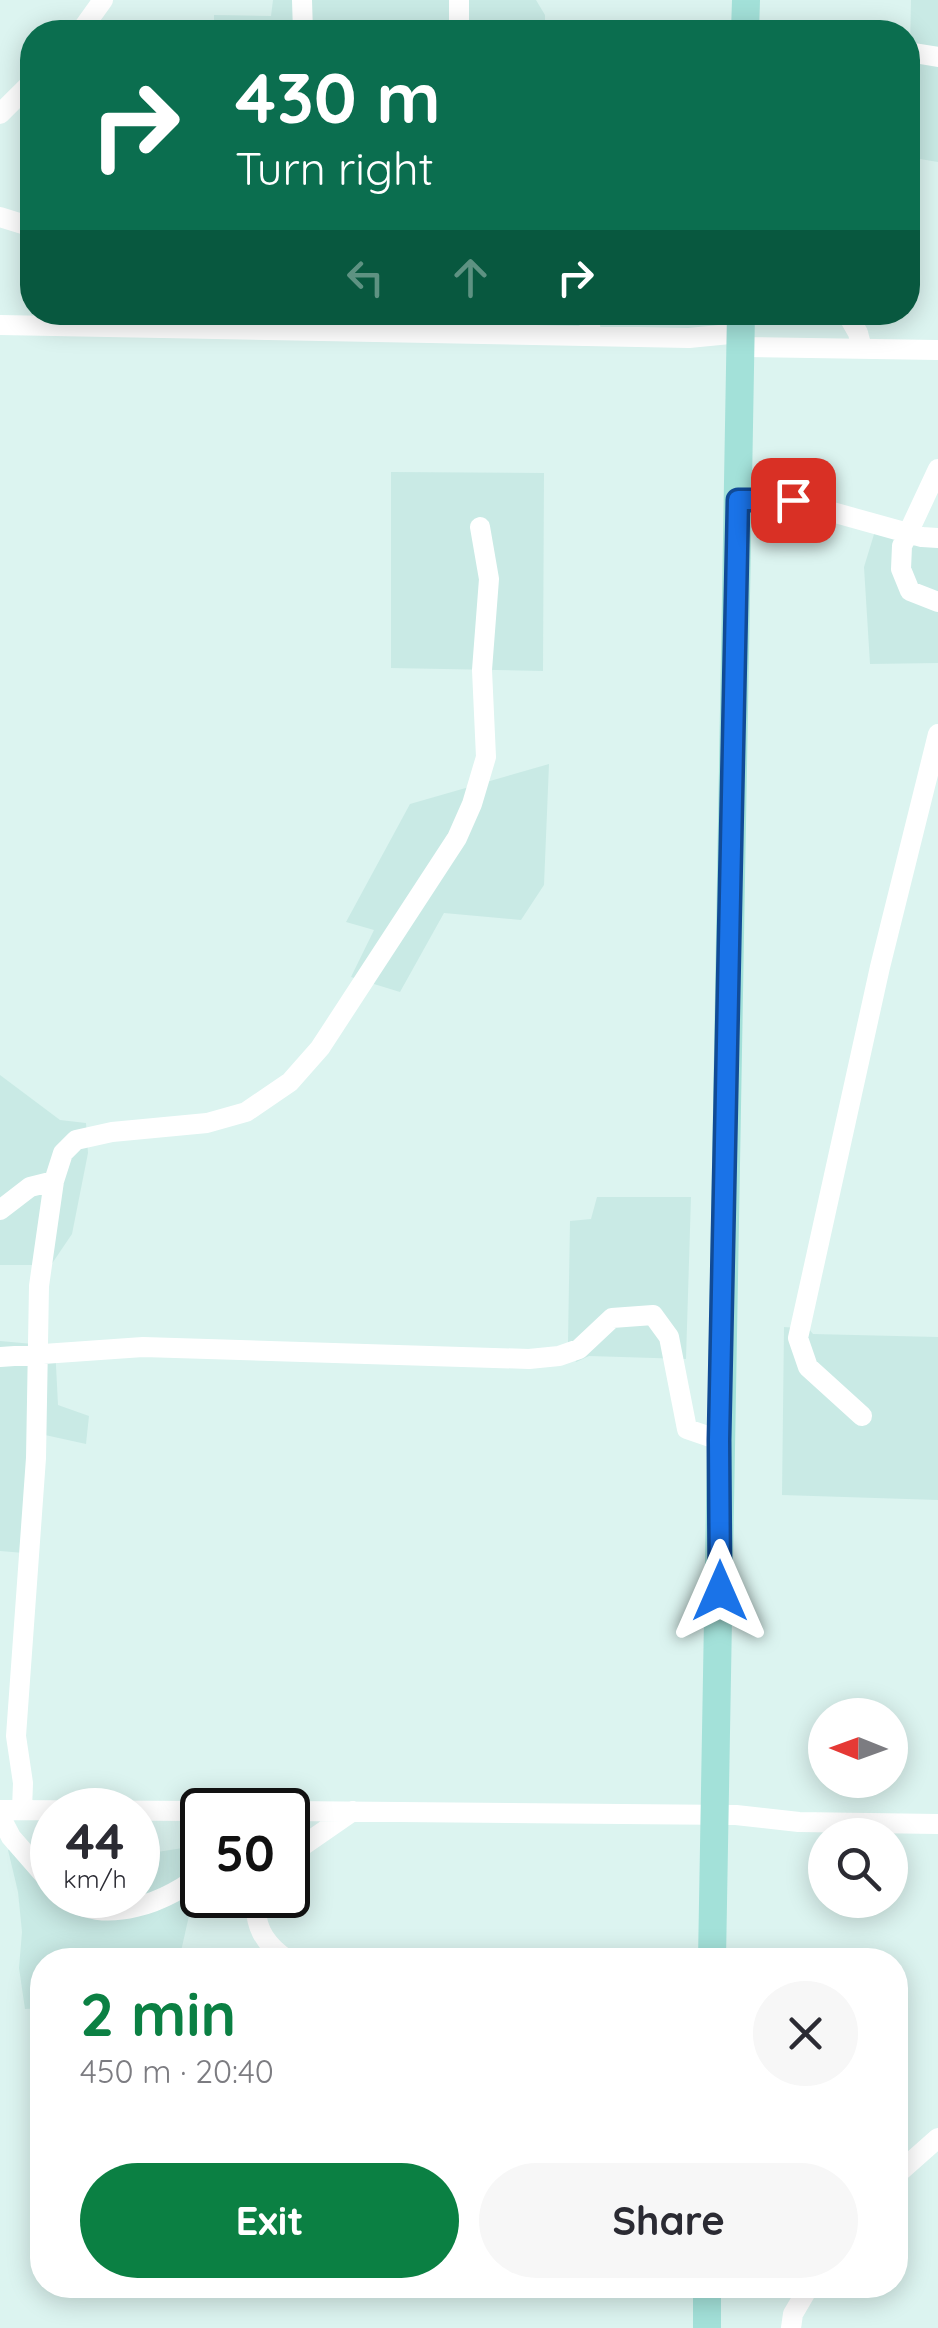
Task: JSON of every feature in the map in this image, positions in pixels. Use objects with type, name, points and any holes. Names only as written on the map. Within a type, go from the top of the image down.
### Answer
[{"type":"main road","points":[[712,1948],[741,331]]},
{"type":"main road","points":[[707,2298],[707,2328]]},
{"type":"street","points":[[0,114],[20,94]]},
{"type":"street","points":[[589,325],[592,336]]},
{"type":"street","points":[[853,325],[862,349]]},
{"type":"street","points":[[0,326],[689,338],[741,331],[862,349],[938,350]]},
{"type":"street","points":[[938,470],[902,546],[901,569],[910,591],[938,602]]},
{"type":"street","points":[[738,500],[793,500],[938,538]]},
{"type":"street","points":[[22,1809],[23,1783],[16,1736],[18,1672],[36,1458],[40,1271],[54,1181],[63,1153],[76,1140],[112,1132],[207,1122],[246,1112],[290,1082],[320,1048],[457,838],[472,804],[486,757],[482,670],[489,579],[480,527]]},
{"type":"street","points":[[862,1416],[808,1368],[798,1338],[871,1006],[938,734]]},
{"type":"street","points":[[0,1210],[30,1187],[54,1181]]},
{"type":"street","points":[[0,1357],[143,1347],[529,1359],[579,1349],[612,1318],[653,1315],[669,1337],[677,1394],[687,1429],[719,1440]]},
{"type":"street","points":[[30,1858],[12,1837],[0,1813],[22,1809],[180,1811]]},
{"type":"street","points":[[310,1810],[714,1815],[798,1822],[938,1824]]},
{"type":"street","points":[[310,1841],[354,1810]]},
{"type":"street","points":[[255,1918],[264,1940],[274,1948]]},
{"type":"street","points":[[908,2165],[938,2138]]},
{"type":"street","points":[[791,2328],[793,2314],[802,2298]]},
{"type":"shaded area","points":[[273,0],[536,0],[545,20],[214,20],[214,15],[271,16]]},
{"type":"shaded area","points":[[911,0],[938,0],[938,162],[920,159],[920,20],[911,20]]},
{"type":"shaded area","points":[[391,472],[544,473],[543,671],[391,668]]},
{"type":"shaded area","points":[[875,531],[938,545],[938,663],[870,664],[864,567]]},
{"type":"shaded area","points":[[549,764],[544,885],[521,920],[444,913],[400,992],[351,977],[374,930],[346,922],[410,804]]},
{"type":"shaded area","points":[[0,1075],[60,1120],[86,1123],[88,1153],[72,1234],[51,1265],[0,1265]]},
{"type":"shaded area","points":[[597,1197],[691,1197],[686,1359],[589,1356],[576,1362],[568,1343],[570,1221],[591,1219]]},
{"type":"shaded area","points":[[784,1327],[809,1329],[813,1334],[938,1337],[938,1500],[782,1495]]},
{"type":"shaded area","points":[[0,1341],[55,1346],[58,1405],[89,1416],[86,1444],[45,1435],[36,1554],[0,1551]]},
{"type":"shaded area","points":[[30,1845],[30,1918],[160,1918],[160,1852],[180,1848],[180,1918],[189,1918],[182,1948],[30,1948],[30,2009],[25,2009],[19,1968],[22,1932],[8,1850]]},
{"type":"route","points":[[720,1591],[719,1440],[738,500],[793,500]]}]
